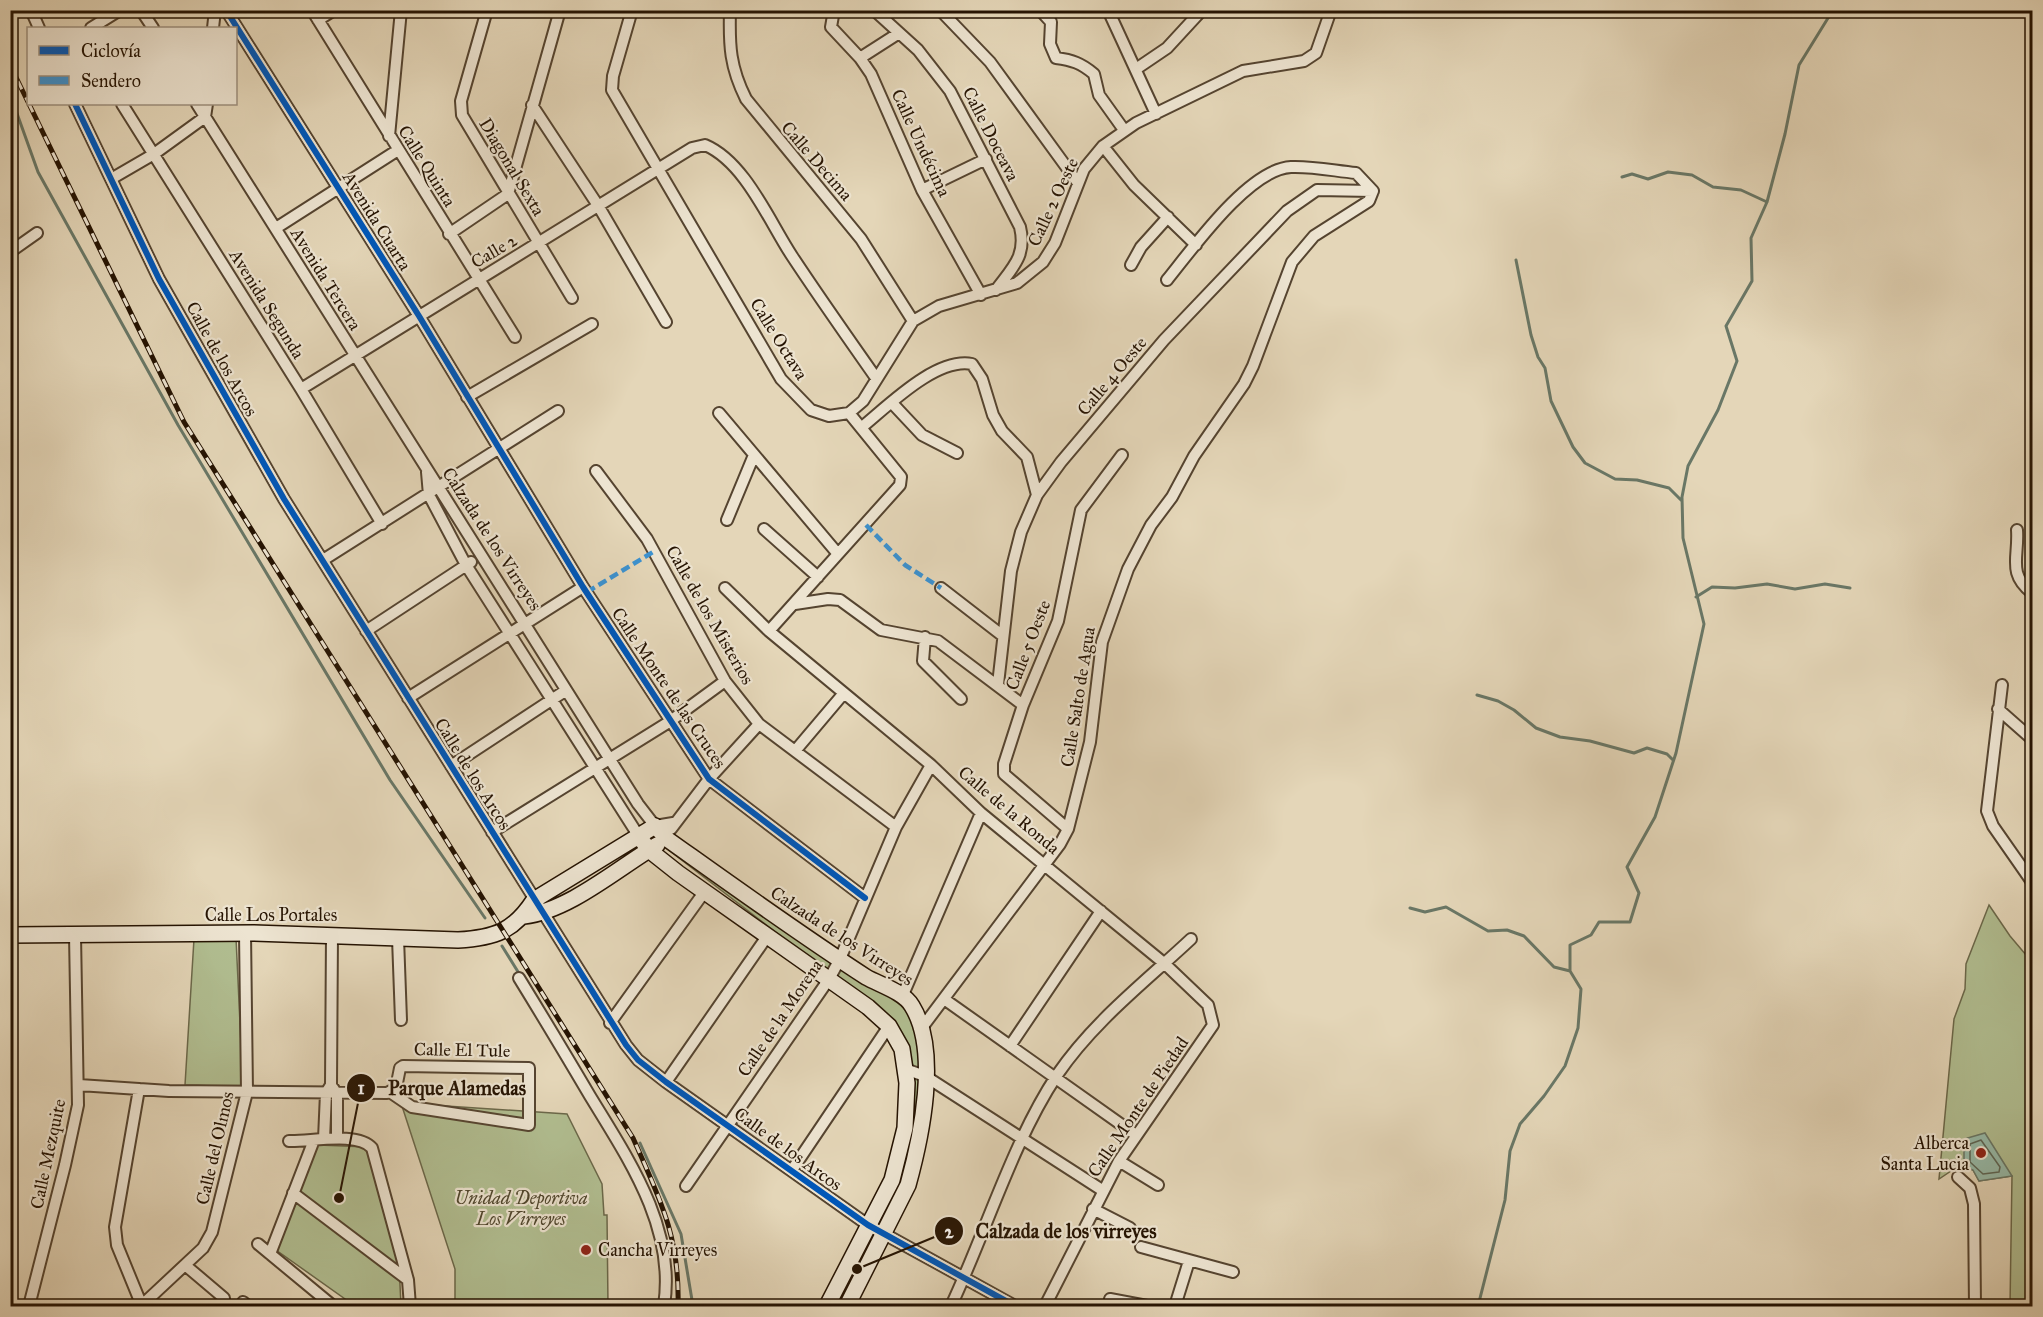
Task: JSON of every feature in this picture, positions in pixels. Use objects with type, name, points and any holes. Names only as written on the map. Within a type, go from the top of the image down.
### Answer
[{"type":"street","points":[[30,10],[38,27]]},
{"type":"street","points":[[93,27],[120,10]]},
{"type":"street","points":[[141,10],[152,27]]},
{"type":"street","points":[[213,27],[215,10]]},
{"type":"street","name":"Avenida Cuarta","points":[[226,10],[237,27]]},
{"type":"street","points":[[315,15],[334,10]]},
{"type":"street","points":[[392,10],[401,24]]},
{"type":"street","points":[[389,137],[401,10]]},
{"type":"street","name":"Diagonal Sexta","points":[[487,10],[461,101],[462,115],[572,298]]},
{"type":"street","points":[[449,234],[508,194],[531,105],[560,10]]},
{"type":"street","name":"Calle Octava","points":[[632,10],[613,76],[612,90],[657,171],[781,379],[811,410],[829,416],[849,413]]},
{"type":"street","name":"Calle Decima","points":[[730,10],[729,52],[737,81],[746,99],[861,239],[913,321]]},
{"type":"street","name":"Calle Undécima","points":[[834,10],[831,27],[860,58],[871,74],[922,190],[981,295]]},
{"type":"street","name":"Calle Doceava","points":[[874,10],[918,50],[950,91],[1020,227],[1024,242],[1022,254],[996,290]]},
{"type":"street","points":[[940,10],[990,62],[1078,183]]},
{"type":"street","points":[[1040,10],[1051,22],[1050,44],[1056,58],[1070,58],[1080,62],[1094,74],[1099,95],[1124,130]]},
{"type":"street","points":[[1108,10],[1156,114]]},
{"type":"street","points":[[1136,69],[1167,48],[1202,10]]},
{"type":"street","name":"Calle 2 Oeste","points":[[849,413],[863,400],[913,321],[939,306],[1017,283],[1043,261],[1055,243],[1084,169],[1103,146],[1124,130],[1244,71],[1304,61],[1316,53],[1331,10]]},
{"type":"street","name":"Calle Quinta","points":[[315,15],[515,337]]},
{"type":"street","name":"Avenida Cuarta","points":[[237,27],[419,316],[497,449]]},
{"type":"street","points":[[860,58],[899,33]]},
{"type":"street","name":"Calle de los Arcos","points":[[75,105],[159,279],[284,500],[610,1023],[638,1060],[868,1225],[963,1280],[1014,1306]]},
{"type":"street","name":"Avenida Segunda","points":[[123,105],[301,389],[382,524]]},
{"type":"street","name":"Avenida Tercera","points":[[198,105],[427,471]]},
{"type":"street","points":[[111,179],[154,154],[205,117],[207,105]]},
{"type":"street","points":[[531,105],[599,207],[666,322]]},
{"type":"street","name":"Calle 2","points":[[301,389],[692,148],[705,145],[725,156],[756,197],[791,255],[876,378]]},
{"type":"street","points":[[1103,146],[1134,185],[1196,245]]},
{"type":"street","points":[[276,228],[398,150]]},
{"type":"street","points":[[922,190],[986,159]]},
{"type":"street","points":[[1167,280],[1243,192],[1258,178],[1273,171],[1290,167],[1356,173],[1373,191]]},
{"type":"street","name":"Calle 4 Oeste","points":[[998,684],[1011,571],[1021,532],[1037,495],[1061,462],[1151,355],[1287,211],[1317,190],[1373,191]]},
{"type":"street","name":"Calle Salto de Agua","points":[[921,1029],[1046,863],[1068,829],[1090,742],[1102,642],[1128,569],[1151,525],[1172,497],[1194,456],[1244,384],[1292,262],[1314,236],[1369,201],[1373,191]]},
{"type":"street","points":[[1131,265],[1141,247],[1168,217]]},
{"type":"street","points":[[10,252],[37,233]]},
{"type":"street","points":[[466,397],[592,324]]},
{"type":"street","points":[[862,427],[925,376],[958,364],[972,364],[982,379],[993,414],[1002,431],[1027,457],[1037,495]]},
{"type":"street","points":[[892,403],[922,435],[957,453]]},
{"type":"street","points":[[323,560],[429,495],[558,411]]},
{"type":"street","points":[[719,413],[838,554]]},
{"type":"street","points":[[769,631],[900,485],[898,472],[849,413]]},
{"type":"street","name":"Calle Monte de las Cruces","points":[[497,449],[669,722],[709,779],[865,898]]},
{"type":"street","points":[[727,520],[754,455]]},
{"type":"street","name":"Calle 5 Oeste","points":[[1068,829],[1004,774],[1004,764],[1023,705],[1058,621],[1082,510],[1122,455]]},
{"type":"street","name":"Calzada de los Virreyes","points":[[427,471],[565,691],[655,826],[667,839],[840,959],[913,1006],[921,1029],[925,1076],[921,1126],[912,1171],[908,1185],[848,1306]]},
{"type":"street","name":"Calzada de los Virreyes","points":[[427,471],[429,495],[466,565],[509,636],[638,835]]},
{"type":"street","name":"Calle de los Misterios","points":[[596,471],[647,539],[724,681],[759,724],[896,827]]},
{"type":"street","points":[[764,529],[818,577]]},
{"type":"street","points":[[2017,530],[2017,574],[2023,585],[2032,593]]},
{"type":"street","points":[[366,631],[480,556]]},
{"type":"street","points":[[408,698],[525,626],[583,587]]},
{"type":"street","name":"Calle de la Ronda","points":[[724,588],[769,631],[931,765],[981,813],[1046,863],[1165,963],[1208,1005],[1213,1025]]},
{"type":"street","points":[[941,588],[1003,636]]},
{"type":"street","points":[[795,604],[828,598],[840,600],[881,630],[938,641],[1023,705]]},
{"type":"street","points":[[925,637],[923,661],[961,699]]},
{"type":"street","points":[[492,832],[669,722],[724,681]]},
{"type":"street","points":[[2002,685],[1987,811],[1993,826],[2032,882]]},
{"type":"street","points":[[451,766],[565,691]]},
{"type":"street","points":[[795,751],[844,693]]},
{"type":"street","points":[[1998,709],[2032,739]]},
{"type":"street","points":[[667,839],[673,823],[759,724]]},
{"type":"street","name":"Calle de la Morena","points":[[686,1186],[829,979],[840,959],[896,827],[931,765]]},
{"type":"street","points":[[902,997],[981,813]]},
{"type":"street","name":"Calle Los Portales","points":[[10,935],[245,933],[478,938],[504,932],[524,916],[534,900],[638,835],[655,826],[673,823]]},
{"type":"street","points":[[638,835],[649,850],[829,979],[889,1026],[902,1049],[905,1069],[905,1128],[892,1180],[827,1306]]},
{"type":"street","name":"Calle Los Portales","points":[[524,916],[542,914],[667,839]]},
{"type":"street","points":[[610,1023],[705,891]]},
{"type":"street","points":[[1010,1046],[1101,911]]},
{"type":"street","name":"Calle del Olmos","points":[[142,1306],[203,1248],[212,1232],[247,1092],[245,933]]},
{"type":"street","points":[[332,934],[331,1091],[337,1138]]},
{"type":"street","name":"Calle Mezquite","points":[[29,1306],[75,1126],[79,1085],[75,935]]},
{"type":"street","points":[[666,1082],[768,935]]},
{"type":"street","points":[[398,938],[401,1020]]},
{"type":"street","points":[[951,1306],[1023,1140],[1056,1076],[1106,1015],[1191,939]]},
{"type":"street","points":[[519,978],[635,1169],[651,1204],[664,1255],[667,1282],[664,1306]]},
{"type":"street","points":[[944,999],[1056,1076],[1136,1135]]},
{"type":"street","name":"Calle Monte de Piedad","points":[[1045,1306],[1102,1190],[1119,1161],[1213,1025]]},
{"type":"street","points":[[792,1170],[889,1026]]},
{"type":"street","name":"Calle El Tule","points":[[403,1066],[529,1068],[529,1125],[412,1107],[390,1092],[396,1088],[400,1068],[403,1066]]},
{"type":"street","points":[[905,1069],[925,1076],[1102,1190]]},
{"type":"street","points":[[79,1085],[247,1092],[390,1092]]},
{"type":"street","points":[[140,1089],[115,1227],[117,1245],[142,1306]]},
{"type":"street","points":[[270,1254],[293,1193],[319,1140],[331,1091]]},
{"type":"street","points":[[289,1141],[337,1138],[365,1142],[372,1148],[408,1280],[410,1306]]},
{"type":"street","points":[[1119,1161],[1158,1185]]},
{"type":"street","points":[[1958,1178],[1970,1188],[1974,1204],[1975,1306]]},
{"type":"street","points":[[293,1193],[408,1280]]},
{"type":"street","points":[[1093,1209],[1130,1228]]},
{"type":"street","points":[[258,1244],[333,1306]]},
{"type":"street","points":[[1141,1247],[1233,1272]]},
{"type":"street","points":[[1174,1306],[1190,1261]]},
{"type":"street","points":[[185,1265],[224,1298],[224,1306]]},
{"type":"street","points":[[1110,1299],[1147,1306]]},
{"type":"green space","points":[[658,827],[836,955],[913,998],[927,1109],[887,1228],[872,1221],[893,1179],[909,1078],[889,1019],[649,835]]},
{"type":"green space","points":[[1989,905],[2010,936],[2032,962],[2032,1306],[2010,1306],[2012,1176],[1979,1181],[1973,1170],[1960,1165],[1939,1179],[1954,1019],[1965,989],[1966,964]]},
{"type":"green space","points":[[236,938],[243,1087],[185,1085],[194,939]]},
{"type":"green space","name":"Unidad Deportiva Los Virreyes","points":[[401,1103],[567,1114],[602,1184],[604,1215],[607,1215],[608,1306],[455,1306],[455,1269]]},
{"type":"green space","points":[[318,1145],[368,1147],[399,1264],[401,1306],[355,1306],[276,1250]]},
{"type":"water","name":"Alberca Santa Lucia","points":[[1985,1133],[2012,1176],[1979,1181],[1973,1170],[1964,1166],[1964,1139]]},
{"type":"waterway","points":[[1478,1306],[1505,1200],[1510,1151],[1520,1124],[1565,1066],[1578,1028],[1581,989],[1570,971],[1570,945],[1591,935],[1599,922],[1630,922],[1639,893],[1627,867],[1655,817],[1676,753],[1704,624],[1683,538],[1682,497],[1688,466],[1718,410],[1737,361],[1726,326],[1752,281],[1751,238],[1767,202],[1785,134],[1799,65],[1833,10]]},
{"type":"waterway","points":[[10,94],[38,172],[178,425],[390,780],[485,918]]},
{"type":"waterway","points":[[1622,177],[1632,174],[1648,179],[1668,172],[1692,175],[1713,187],[1741,190],[1767,202]]},
{"type":"waterway","points":[[1516,260],[1531,335],[1538,357],[1545,368],[1551,401],[1573,447],[1585,463],[1615,479],[1637,480],[1669,488],[1682,501]]},
{"type":"waterway","points":[[1696,597],[1712,587],[1735,588],[1767,584],[1795,589],[1825,584],[1850,588]]},
{"type":"waterway","points":[[1477,695],[1498,701],[1514,710],[1536,728],[1560,737],[1590,741],[1634,753],[1647,748],[1667,754],[1673,760]]},
{"type":"waterway","points":[[1410,908],[1425,912],[1446,907],[1488,931],[1507,930],[1524,936],[1554,967],[1570,971]]},
{"type":"waterway","points":[[502,946],[520,975]]},
{"type":"waterway","points":[[640,1143],[681,1234],[693,1306]]},
{"type":"railway","points":[[10,65],[27,100]]},
{"type":"railway","points":[[29,105],[184,422],[633,1138],[660,1200],[672,1239],[678,1281],[678,1306]]},
{"type":"marked path","points":[[866,525],[905,565],[941,588]]},
{"type":"marked path","points":[[587,592],[653,552]]},
{"type":"cycle path","points":[[226,10],[237,27]]},
{"type":"cycle path","points":[[237,27],[419,316],[583,587],[709,779],[865,898]]},
{"type":"cycle path","points":[[75,105],[159,279],[284,499],[626,1045],[638,1060],[666,1082],[868,1225],[1015,1306]]},
{"type":"place","name":"Alberca Santa Lucia","points":[[1981,1153]]},
{"type":"place","name":"Parque Alamedas","points":[[339,1198]]},
{"type":"place","name":"Cancha Virreyes","points":[[586,1250]]},
{"type":"place","name":"Calzada de los virreyes","points":[[857,1269]]}]
